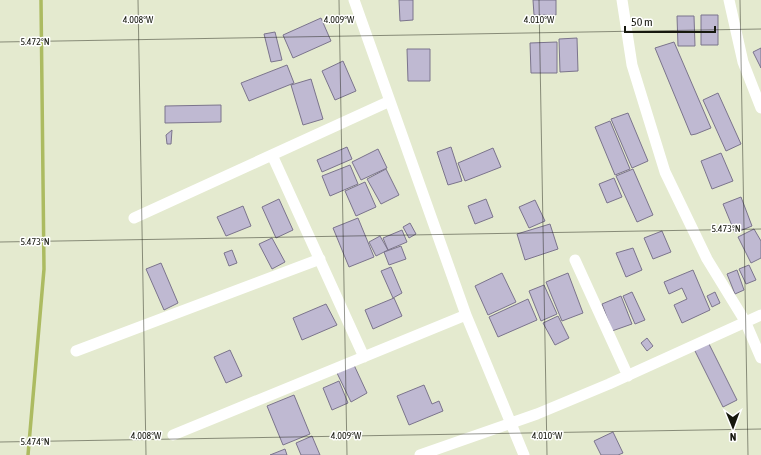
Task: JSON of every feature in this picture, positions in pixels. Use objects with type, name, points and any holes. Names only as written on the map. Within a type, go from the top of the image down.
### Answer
[{"type":"street","points":[[354,0],[466,315],[524,455]]},
{"type":"street","points":[[622,0],[632,65],[665,172],[708,259],[745,321],[761,358]]},
{"type":"street","points":[[729,0],[743,62],[761,108]]},
{"type":"street","points":[[134,218],[390,102]]},
{"type":"street","points":[[272,155],[364,357]]},
{"type":"street","points":[[76,350],[320,259]]},
{"type":"street","points":[[574,260],[628,376]]},
{"type":"street","points":[[173,436],[466,315]]},
{"type":"street","points":[[420,455],[512,423],[628,376],[745,321],[761,315]]},
{"type":"building","points":[[399,0],[413,0],[413,20],[400,21]]},
{"type":"building","points":[[533,0],[556,0],[556,15],[534,15]]},
{"type":"building","points":[[701,15],[718,15],[718,45],[701,45]]},
{"type":"building","points":[[677,16],[694,16],[695,46],[678,46]]},
{"type":"building","points":[[321,18],[331,41],[293,58],[283,35]]},
{"type":"building","points":[[275,32],[282,60],[271,62],[264,34]]},
{"type":"building","points":[[577,38],[578,71],[560,72],[559,39]]},
{"type":"building","points":[[557,42],[557,73],[531,73],[530,43]]},
{"type":"building","points":[[674,42],[711,128],[696,134],[691,135],[655,48]]},
{"type":"building","points":[[761,48],[761,68],[753,52]]},
{"type":"building","points":[[407,49],[430,49],[430,81],[408,81]]},
{"type":"building","points":[[343,61],[356,91],[335,100],[322,71]]},
{"type":"building","points":[[287,65],[294,83],[249,101],[241,83]]},
{"type":"building","points":[[311,79],[323,119],[303,125],[291,85]]},
{"type":"building","points":[[718,93],[741,144],[726,151],[703,100]]},
{"type":"building","points":[[221,105],[221,122],[165,123],[165,106]]},
{"type":"building","points":[[628,113],[648,161],[632,168],[611,119]]},
{"type":"building","points":[[610,121],[630,169],[615,175],[595,127]]},
{"type":"building","points":[[172,130],[171,144],[167,144],[166,135]]},
{"type":"building","points":[[347,147],[352,159],[322,172],[317,160]]},
{"type":"building","points":[[451,147],[462,181],[448,185],[437,152]]},
{"type":"building","points":[[493,148],[501,167],[465,181],[458,163]]},
{"type":"building","points":[[378,149],[387,168],[361,180],[352,162]]},
{"type":"building","points":[[721,153],[733,181],[712,189],[701,161]]},
{"type":"building","points":[[350,165],[358,184],[330,196],[322,176]]},
{"type":"building","points":[[386,169],[399,195],[381,204],[367,179]]},
{"type":"building","points":[[633,169],[653,215],[637,222],[616,176]]},
{"type":"building","points":[[614,178],[622,197],[607,203],[599,184]]},
{"type":"building","points":[[365,182],[376,207],[356,216],[345,191]]},
{"type":"building","points":[[741,197],[752,226],[735,233],[723,204]]},
{"type":"building","points":[[279,199],[293,230],[276,238],[262,207]]},
{"type":"building","points":[[486,199],[493,217],[475,224],[468,206]]},
{"type":"building","points":[[535,200],[545,221],[529,228],[519,207]]},
{"type":"building","points":[[243,206],[251,226],[226,236],[217,217]]},
{"type":"building","points":[[358,218],[374,257],[349,267],[333,228]]},
{"type":"building","points":[[410,223],[416,234],[409,238],[403,227]]},
{"type":"building","points":[[550,224],[558,249],[525,260],[517,234]]},
{"type":"building","points":[[754,229],[761,241],[761,258],[751,263],[738,237]]},
{"type":"building","points":[[402,230],[407,242],[388,250],[383,238]]},
{"type":"building","points":[[662,231],[671,252],[653,259],[644,238]]},
{"type":"building","points":[[380,236],[388,250],[376,256],[369,242]]},
{"type":"building","points":[[272,238],[285,262],[272,269],[259,244]]},
{"type":"building","points":[[401,246],[406,259],[389,265],[384,252]]},
{"type":"building","points":[[633,248],[642,270],[626,277],[616,253]]},
{"type":"building","points":[[232,250],[237,263],[229,266],[224,253]]},
{"type":"building","points":[[161,263],[178,303],[164,310],[146,269]]},
{"type":"building","points":[[749,265],[756,280],[746,284],[739,269]]},
{"type":"building","points":[[391,267],[402,293],[393,298],[381,271]]},
{"type":"building","points":[[693,270],[710,310],[682,323],[674,305],[687,299],[682,288],[669,294],[664,282]]},
{"type":"building","points":[[737,270],[744,290],[735,294],[727,274]]},
{"type":"building","points":[[502,273],[516,302],[488,315],[475,286]]},
{"type":"building","points":[[568,273],[583,313],[562,321],[546,282]]},
{"type":"building","points":[[544,285],[557,314],[541,321],[529,291]]},
{"type":"building","points":[[632,292],[645,320],[635,324],[623,296]]},
{"type":"building","points":[[715,292],[720,303],[712,307],[707,296]]},
{"type":"building","points":[[621,296],[632,324],[612,331],[602,304]]},
{"type":"building","points":[[394,298],[402,316],[373,329],[365,310]]},
{"type":"building","points":[[528,299],[537,320],[498,337],[489,317]]},
{"type":"building","points":[[326,304],[337,325],[302,340],[293,318]]},
{"type":"building","points":[[558,316],[569,338],[555,345],[543,323]]},
{"type":"building","points":[[647,338],[653,346],[647,351],[641,343]]},
{"type":"building","points":[[707,340],[737,400],[723,407],[693,347]]},
{"type":"building","points":[[230,350],[242,376],[226,383],[214,357]]},
{"type":"building","points":[[354,365],[367,393],[351,402],[337,373]]},
{"type":"building","points":[[339,381],[348,403],[332,410],[323,388]]},
{"type":"building","points":[[424,385],[432,404],[439,401],[443,411],[409,425],[397,396]]},
{"type":"building","points":[[294,395],[310,434],[283,445],[267,406]]},
{"type":"building","points":[[613,432],[623,453],[618,455],[601,455],[594,441]]},
{"type":"building","points":[[312,436],[320,455],[301,455],[296,443]]},
{"type":"building","points":[[285,449],[287,455],[270,455]]},
{"type":"waterway","points":[[28,455],[44,269],[41,0]]}]
